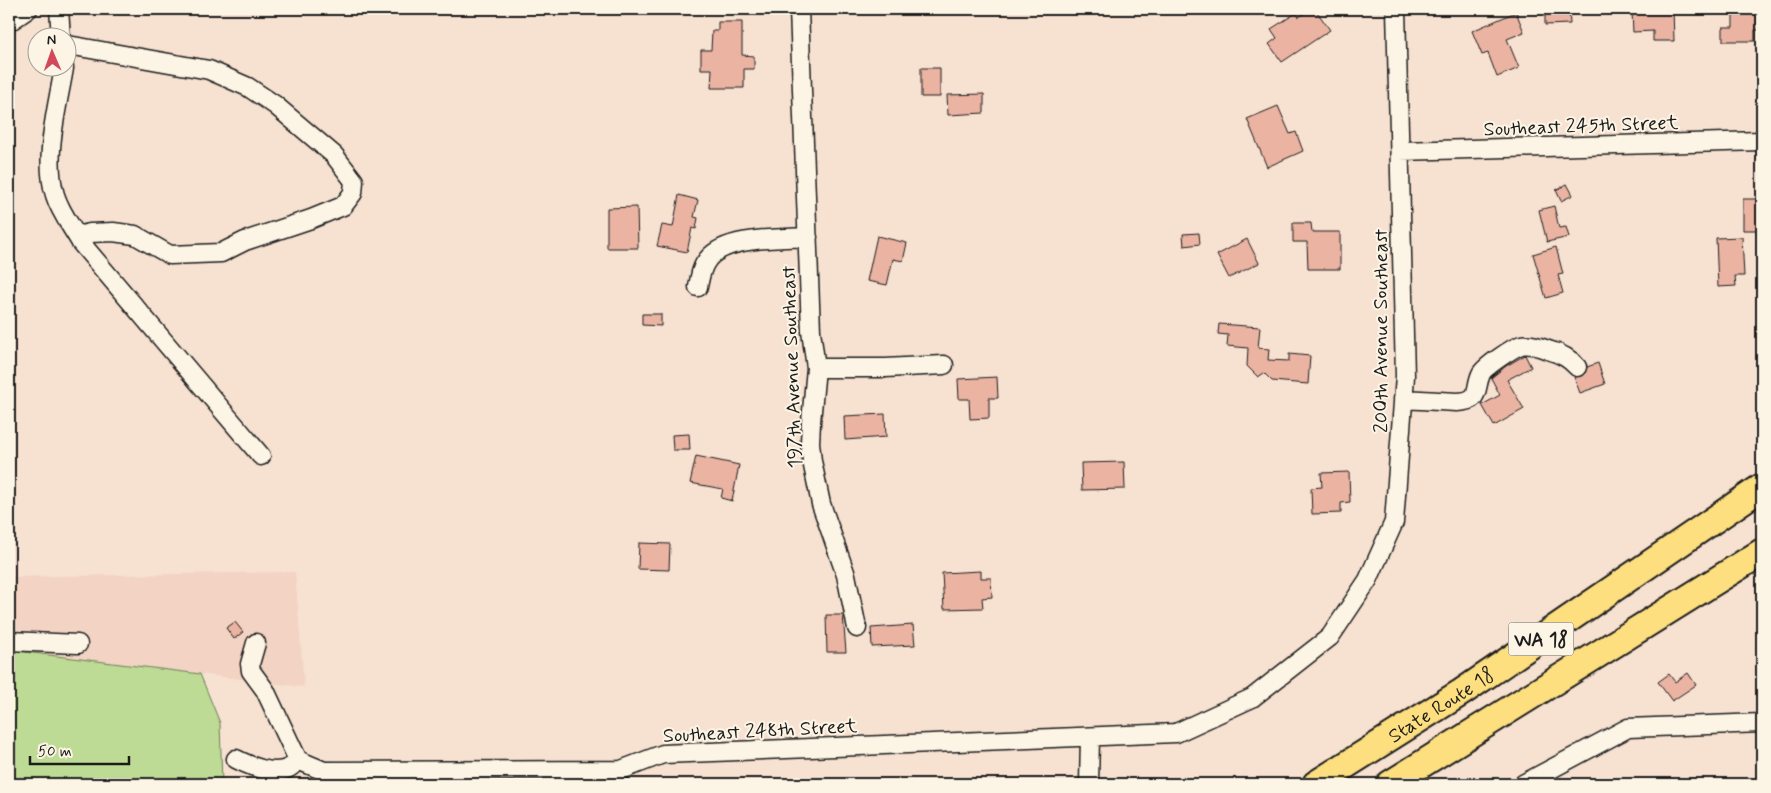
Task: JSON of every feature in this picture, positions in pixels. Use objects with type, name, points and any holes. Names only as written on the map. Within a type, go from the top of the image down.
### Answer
[{"type":"highway","name":"State Route 18","points":[[1316,784],[1462,692],[1762,487]]},
{"type":"highway","name":"State Route 18","points":[[1390,784],[1762,552]]},
{"type":"street","points":[[9,22],[28,9]]},
{"type":"street","points":[[58,9],[60,28]]},
{"type":"street","name":"197th Avenue Southeast","points":[[799,9],[811,331],[816,368],[810,443],[812,461],[822,504],[846,575],[857,628]]},
{"type":"street","name":"200th Avenue Southeast","points":[[1330,637],[1368,580],[1394,522],[1405,376],[1396,9]]},
{"type":"street","points":[[77,236],[90,233],[113,232],[135,235],[170,255],[221,253],[245,241],[343,206],[353,194],[354,181],[334,154],[275,105],[248,87],[209,70],[78,47]]},
{"type":"street","points":[[62,78],[50,157],[54,194],[77,236],[116,286],[261,456]]},
{"type":"street","name":"Southeast 245th Street","points":[[1400,151],[1762,141]]},
{"type":"street","points":[[698,287],[703,267],[709,258],[727,246],[755,241],[808,237]]},
{"type":"street","points":[[1403,399],[1457,402],[1471,398],[1478,391],[1481,373],[1487,365],[1520,345],[1531,345],[1561,354],[1572,360],[1576,367]]},
{"type":"street","points":[[816,368],[885,368],[944,365]]},
{"type":"street","name":"Southeast 248th Street","points":[[298,760],[324,771],[621,770],[663,754],[1176,733],[1252,698],[1330,637]]},
{"type":"street","points":[[9,641],[78,644]]},
{"type":"street","points":[[236,759],[249,766],[279,770],[290,768],[298,760],[265,690],[251,671],[250,664],[256,643]]},
{"type":"street","points":[[1523,784],[1628,728],[1762,723]]},
{"type":"street","points":[[1090,737],[1090,784]]},
{"type":"shaded area","points":[[295,572],[304,687],[9,650],[9,577]]},
{"type":"green space","points":[[9,650],[200,674],[220,723],[222,784],[9,784]]},
{"type":"building","points":[[1311,9],[1315,9],[1330,30],[1282,62],[1269,44],[1277,38],[1271,29],[1296,13],[1299,17]]},
{"type":"building","points":[[1545,9],[1569,9],[1570,24],[1545,25]]},
{"type":"building","points":[[1642,9],[1673,9],[1674,41],[1653,41],[1653,31],[1633,32],[1632,12],[1642,11]]},
{"type":"building","points":[[1733,9],[1762,9],[1762,30],[1755,30],[1755,41],[1723,41],[1723,27],[1733,27]]},
{"type":"building","points":[[1516,12],[1524,32],[1507,39],[1519,68],[1497,77],[1488,53],[1482,55],[1472,31]]},
{"type":"building","points":[[718,22],[742,22],[742,55],[754,56],[754,69],[744,69],[744,88],[711,88],[712,69],[701,69],[701,50],[711,50],[712,31],[718,31]]},
{"type":"building","points":[[921,68],[940,68],[940,97],[921,97]]},
{"type":"building","points":[[984,94],[984,113],[948,115],[947,95]]},
{"type":"building","points":[[1278,106],[1290,134],[1296,132],[1303,151],[1267,167],[1247,119]]},
{"type":"building","points":[[1567,184],[1573,195],[1561,201],[1556,190]]},
{"type":"building","points":[[679,195],[698,200],[694,217],[698,218],[696,229],[692,228],[687,252],[657,246],[662,225],[673,227]]},
{"type":"building","points":[[1743,199],[1762,199],[1762,230],[1743,230]]},
{"type":"building","points":[[1554,206],[1559,228],[1566,227],[1569,237],[1547,242],[1539,210]]},
{"type":"building","points":[[637,207],[638,248],[607,248],[607,208]]},
{"type":"building","points":[[1293,223],[1311,223],[1312,232],[1340,232],[1340,269],[1308,269],[1307,242],[1293,242]]},
{"type":"building","points":[[1199,233],[1200,244],[1184,246],[1183,234]]},
{"type":"building","points":[[877,236],[907,243],[903,261],[893,259],[887,285],[867,281]]},
{"type":"building","points":[[1742,237],[1744,276],[1735,276],[1736,286],[1718,287],[1716,238]]},
{"type":"building","points":[[1247,239],[1259,263],[1229,278],[1217,255]]},
{"type":"building","points":[[1556,247],[1563,274],[1558,275],[1563,293],[1546,298],[1533,254]]},
{"type":"building","points":[[642,314],[661,314],[661,326],[642,325]]},
{"type":"building","points":[[1219,324],[1260,327],[1258,348],[1269,349],[1268,360],[1289,361],[1289,354],[1310,356],[1308,384],[1272,381],[1264,373],[1258,377],[1247,366],[1248,348],[1227,346],[1228,335],[1218,334]]},
{"type":"building","points":[[1525,355],[1531,367],[1507,380],[1524,409],[1494,426],[1482,405],[1500,395],[1491,378],[1506,366]]},
{"type":"building","points":[[1598,363],[1605,384],[1580,393],[1574,377],[1584,375],[1587,367]]},
{"type":"building","points":[[997,377],[998,398],[989,398],[989,418],[970,419],[969,399],[959,399],[958,379]]},
{"type":"building","points":[[885,414],[886,437],[845,440],[844,416]]},
{"type":"building","points":[[689,434],[690,450],[673,450],[672,435]]},
{"type":"building","points":[[696,456],[739,465],[732,501],[721,498],[723,489],[690,483]]},
{"type":"building","points":[[1124,462],[1125,489],[1082,490],[1081,463]]},
{"type":"building","points":[[1349,472],[1350,502],[1341,503],[1341,513],[1312,514],[1311,488],[1322,487],[1321,473]]},
{"type":"building","points":[[639,543],[670,544],[669,570],[638,569]]},
{"type":"building","points":[[981,571],[981,578],[991,578],[992,597],[982,598],[983,608],[944,609],[942,573]]},
{"type":"building","points":[[826,615],[843,615],[846,652],[827,652]]},
{"type":"building","points":[[235,622],[243,632],[234,639],[226,628]]},
{"type":"building","points":[[913,625],[915,645],[872,647],[871,628]]},
{"type":"building","points":[[1688,673],[1696,685],[1672,701],[1658,682],[1669,674],[1675,682]]}]
